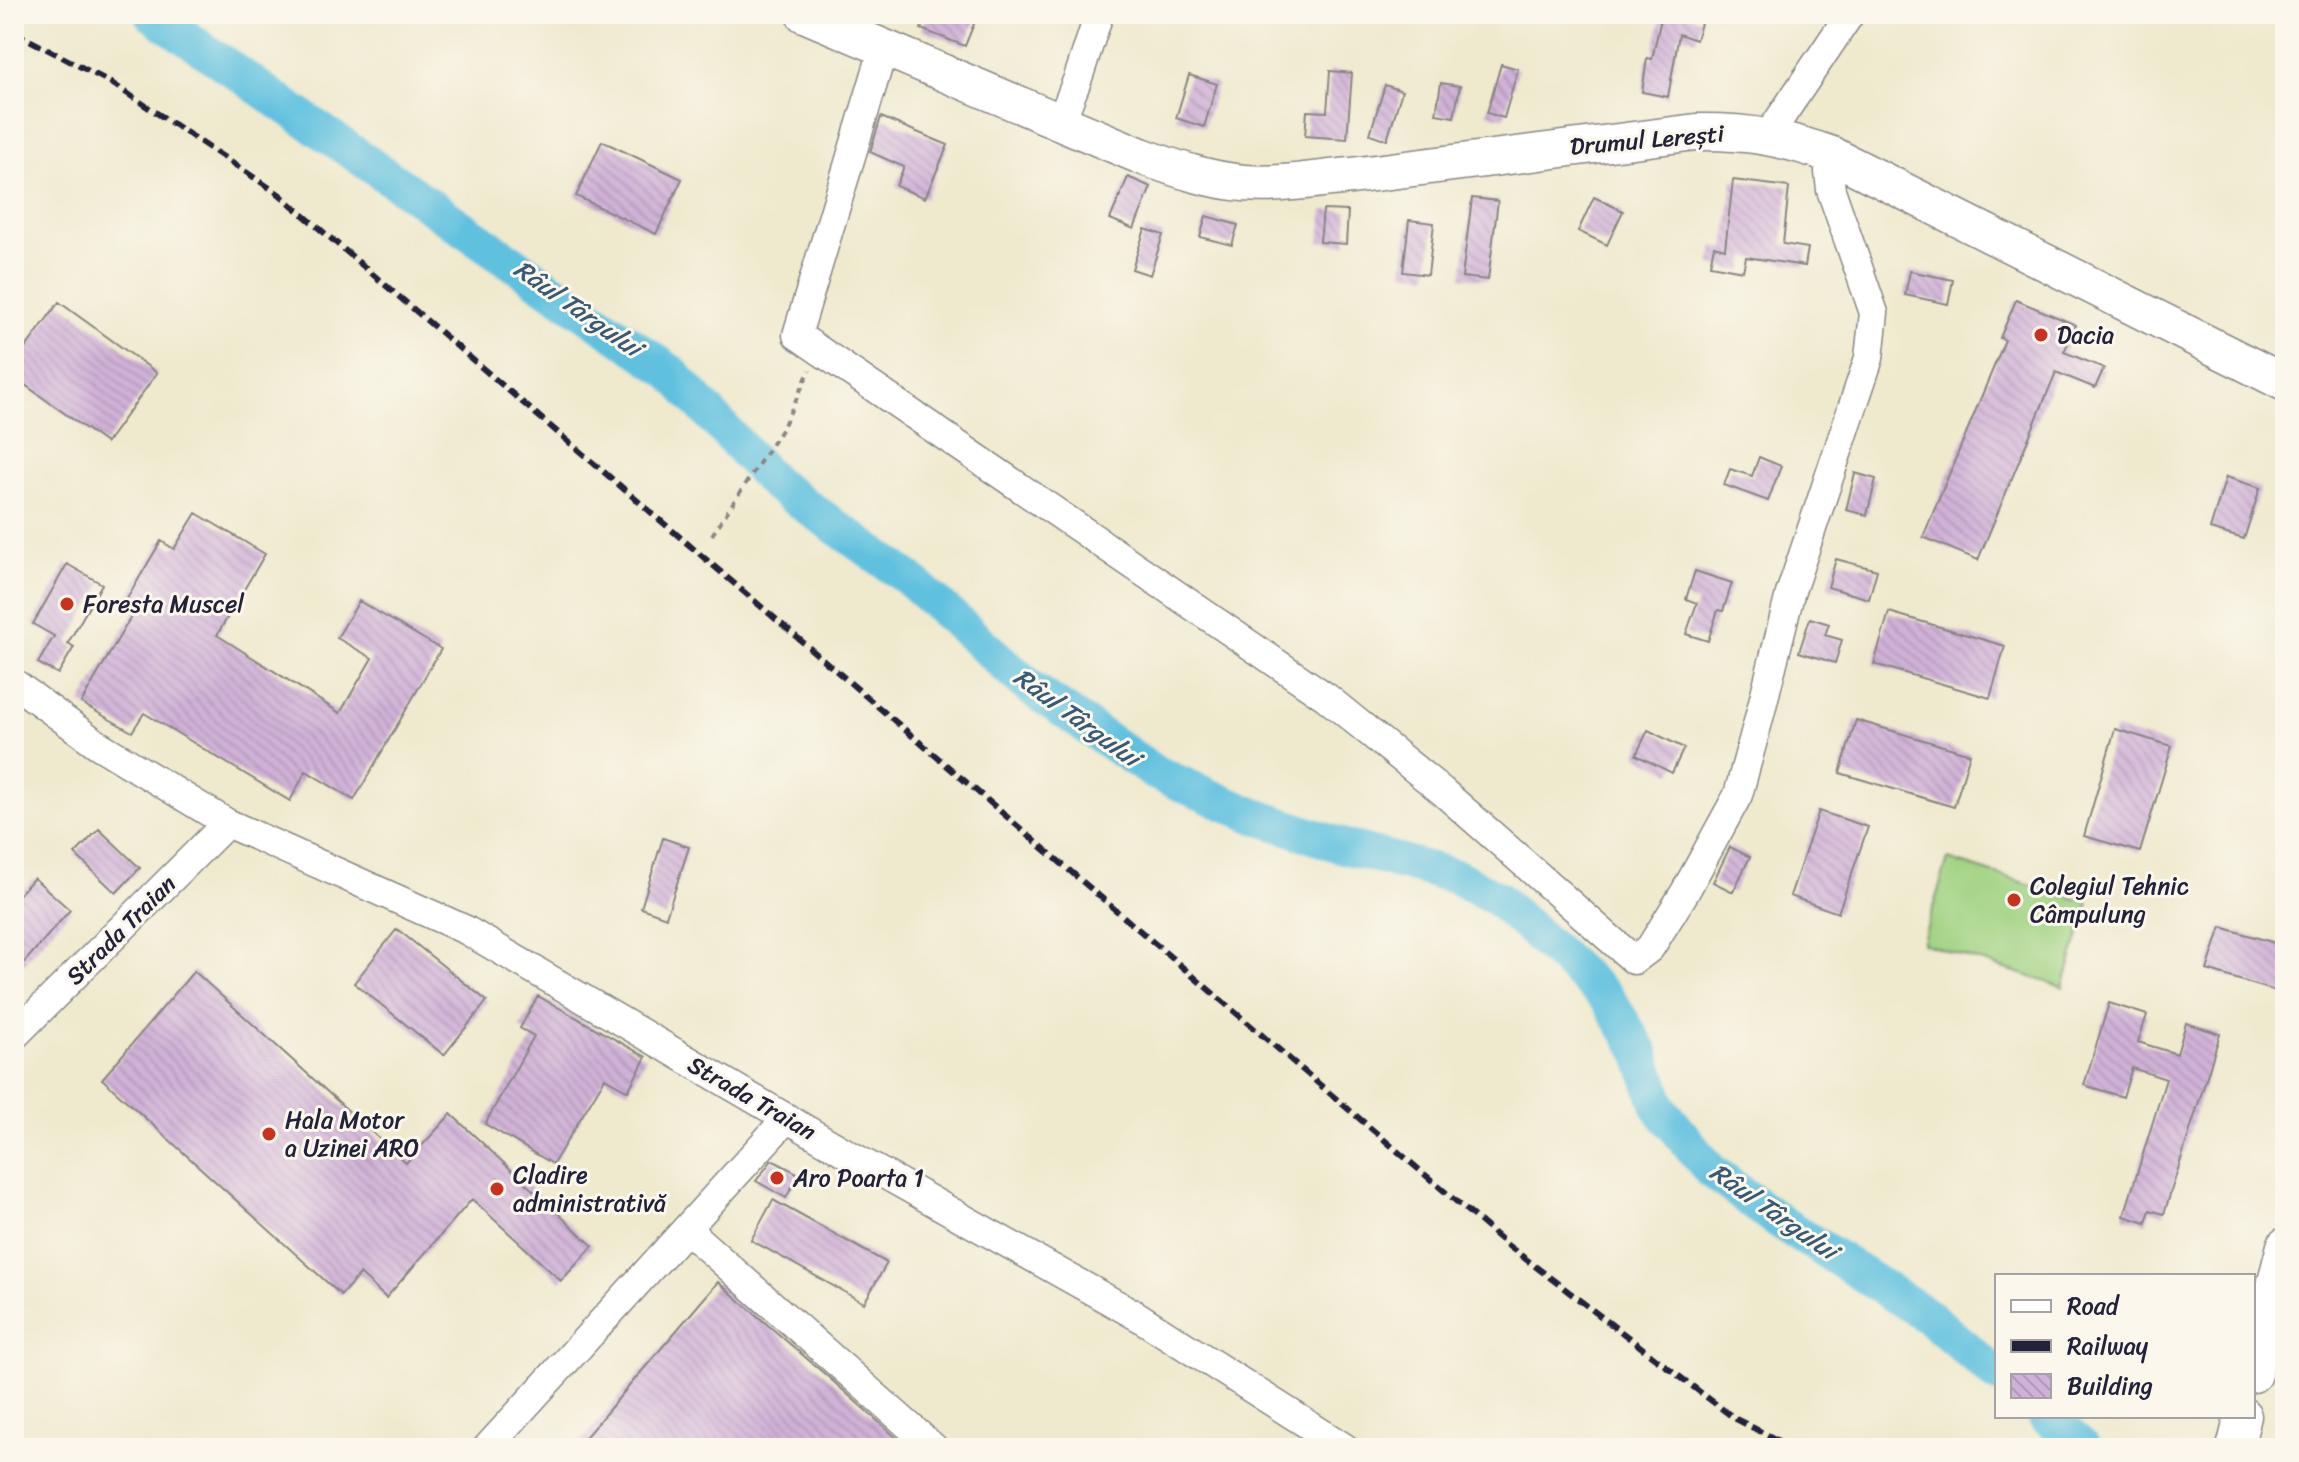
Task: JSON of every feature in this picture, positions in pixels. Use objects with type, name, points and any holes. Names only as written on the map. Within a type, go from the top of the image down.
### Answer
[{"type":"main road","name":"Drumul Lerești","points":[[804,14],[1141,156],[1183,171],[1245,183],[1351,176],[1696,132],[1732,131],[1768,136],[1832,155],[2285,383]]},
{"type":"main road","points":[[2255,1368],[2285,1246]]},
{"type":"main road","points":[[2235,1448],[2242,1418]]},
{"type":"street","points":[[1061,121],[1099,14]]},
{"type":"street","points":[[1768,136],[1850,14]]},
{"type":"street","points":[[884,47],[797,335],[1326,697],[1442,791],[1634,960],[1650,948],[1685,892],[1738,795],[1790,594],[1869,358],[1874,313],[1831,190],[1829,172],[1832,155]]},
{"type":"street","name":"Strada Traian","points":[[14,683],[97,744],[227,823],[466,930],[787,1118],[1139,1317],[1345,1448]]},
{"type":"street","name":"Strada Traian","points":[[14,1036],[227,823]]},
{"type":"street","points":[[487,1448],[787,1118]]},
{"type":"street","points":[[686,1229],[934,1448]]},
{"type":"path","points":[[712,535],[783,427],[820,350]]},
{"type":"green space","points":[[1948,859],[2089,903],[2063,987],[1922,943]]},
{"type":"building","points":[[927,14],[978,14],[965,46],[921,29]]},
{"type":"building","points":[[1662,14],[1680,14],[1702,20],[1696,40],[1679,34],[1668,97],[1642,92],[1647,58],[1652,59]]},
{"type":"building","points":[[1501,64],[1518,69],[1504,118],[1487,113]]},
{"type":"building","points":[[1330,71],[1352,73],[1347,139],[1305,136],[1307,111],[1327,112]]},
{"type":"building","points":[[1189,75],[1217,84],[1204,127],[1176,118]]},
{"type":"building","points":[[1441,83],[1460,86],[1454,117],[1436,114]]},
{"type":"building","points":[[1385,85],[1402,91],[1387,140],[1370,134]]},
{"type":"building","points":[[881,117],[948,145],[925,198],[896,186],[904,167],[870,152]]},
{"type":"building","points":[[602,141],[682,179],[656,234],[576,196]]},
{"type":"building","points":[[1128,177],[1151,187],[1134,229],[1110,219]]},
{"type":"building","points":[[1733,180],[1789,187],[1783,244],[1808,248],[1805,266],[1746,257],[1743,271],[1710,265],[1714,246],[1725,249]]},
{"type":"building","points":[[1594,197],[1623,211],[1607,245],[1578,231]]},
{"type":"building","points":[[1472,198],[1498,201],[1488,280],[1462,277]]},
{"type":"building","points":[[1323,210],[1348,211],[1346,244],[1320,242]]},
{"type":"building","points":[[1206,216],[1238,225],[1232,245],[1200,237]]},
{"type":"building","points":[[1409,220],[1434,223],[1428,275],[1403,272]]},
{"type":"building","points":[[1145,229],[1163,235],[1150,275],[1132,269]]},
{"type":"building","points":[[1910,271],[1953,280],[1948,304],[1905,295]]},
{"type":"building","points":[[2016,300],[2076,325],[2064,352],[2104,368],[2095,388],[2056,372],[1978,560],[1923,537],[2005,340],[2000,338]]},
{"type":"building","points":[[59,302],[157,373],[106,443],[14,377],[14,364]]},
{"type":"building","points":[[1759,457],[1781,466],[1768,501],[1724,485],[1730,469],[1752,476]]},
{"type":"building","points":[[1855,473],[1876,479],[1867,515],[1846,510]]},
{"type":"building","points":[[2226,477],[2260,488],[2244,539],[2210,529]]},
{"type":"building","points":[[196,513],[265,554],[217,635],[340,713],[372,658],[337,638],[359,601],[441,649],[354,800],[306,771],[290,801],[144,713],[132,732],[81,703],[136,608],[125,602],[161,541],[174,549]]},
{"type":"building","points":[[1836,559],[1877,570],[1869,599],[1828,587]]},
{"type":"building","name":"Foresta Muscel","points":[[67,564],[102,584],[68,643],[74,647],[58,674],[38,663],[54,636],[33,624]]},
{"type":"building","points":[[1695,571],[1732,583],[1723,611],[1718,610],[1708,641],[1686,634],[1697,603],[1686,599]]},
{"type":"building","points":[[1889,612],[2005,646],[1990,698],[1874,664]]},
{"type":"building","points":[[1810,618],[1829,624],[1825,635],[1842,640],[1835,663],[1799,652]]},
{"type":"building","points":[[1856,720],[1970,754],[1954,807],[1840,773]]},
{"type":"building","points":[[2115,729],[2172,746],[2140,852],[2084,836]]},
{"type":"building","points":[[1648,730],[1684,748],[1672,773],[1636,755]]},
{"type":"building","points":[[1819,811],[1868,827],[1838,913],[1790,896]]},
{"type":"building","points":[[99,829],[140,868],[116,893],[75,854]]},
{"type":"building","points":[[663,838],[689,847],[666,917],[641,908]]},
{"type":"building","points":[[1730,847],[1750,857],[1733,892],[1713,882]]},
{"type":"building","points":[[34,878],[70,910],[14,974],[14,900]]},
{"type":"building","points":[[2221,927],[2285,946],[2285,994],[2207,970]]},
{"type":"building","points":[[397,929],[487,1001],[444,1055],[354,983]]},
{"type":"building","name":"Hala Motor a Uzinei ARO","points":[[194,971],[406,1163],[451,1114],[593,1246],[561,1281],[472,1199],[386,1298],[360,1274],[341,1295],[102,1079]]},
{"type":"building","points":[[538,996],[646,1057],[628,1091],[605,1078],[553,1164],[485,1124],[534,1036],[520,1028]]},
{"type":"building","points":[[2109,1003],[2147,1015],[2138,1042],[2177,1054],[2186,1023],[2220,1034],[2164,1214],[2150,1210],[2146,1223],[2124,1216],[2166,1079],[2132,1068],[2123,1097],[2084,1085]]},
{"type":"building","name":"Aro Poarta 1","points":[[772,1160],[799,1174],[786,1198],[756,1181]]},
{"type":"building","points":[[773,1200],[887,1263],[864,1303],[751,1240]]},
{"type":"building","points":[[718,1282],[827,1376],[908,1448],[576,1448]]},
{"type":"waterway","name":"Râul Târgului","points":[[152,14],[671,372],[774,483],[908,578],[1032,689],[1154,772],[1250,814],[1339,845],[1457,877],[1496,898],[1607,998],[1641,1052],[1659,1107],[1710,1170],[1777,1220],[1929,1317],[1995,1373]]},
{"type":"waterway","name":"Râul Târgului","points":[[2047,1418],[2083,1448]]},
{"type":"railway","points":[[14,32],[110,82],[279,194],[1506,1244],[1734,1418],[1793,1448]]},
{"type":"place","name":"Dacia","points":[[2041,335]]},
{"type":"place","name":"Foresta Muscel","points":[[67,604]]},
{"type":"place","name":"Colegiul Tehnic Câmpulung","points":[[2014,900]]},
{"type":"place","name":"Hala Motor a Uzinei ARO","points":[[269,1134]]},
{"type":"place","name":"Aro Poarta 1","points":[[777,1178]]},
{"type":"place","name":"Cladire administrativă","points":[[497,1189]]}]
